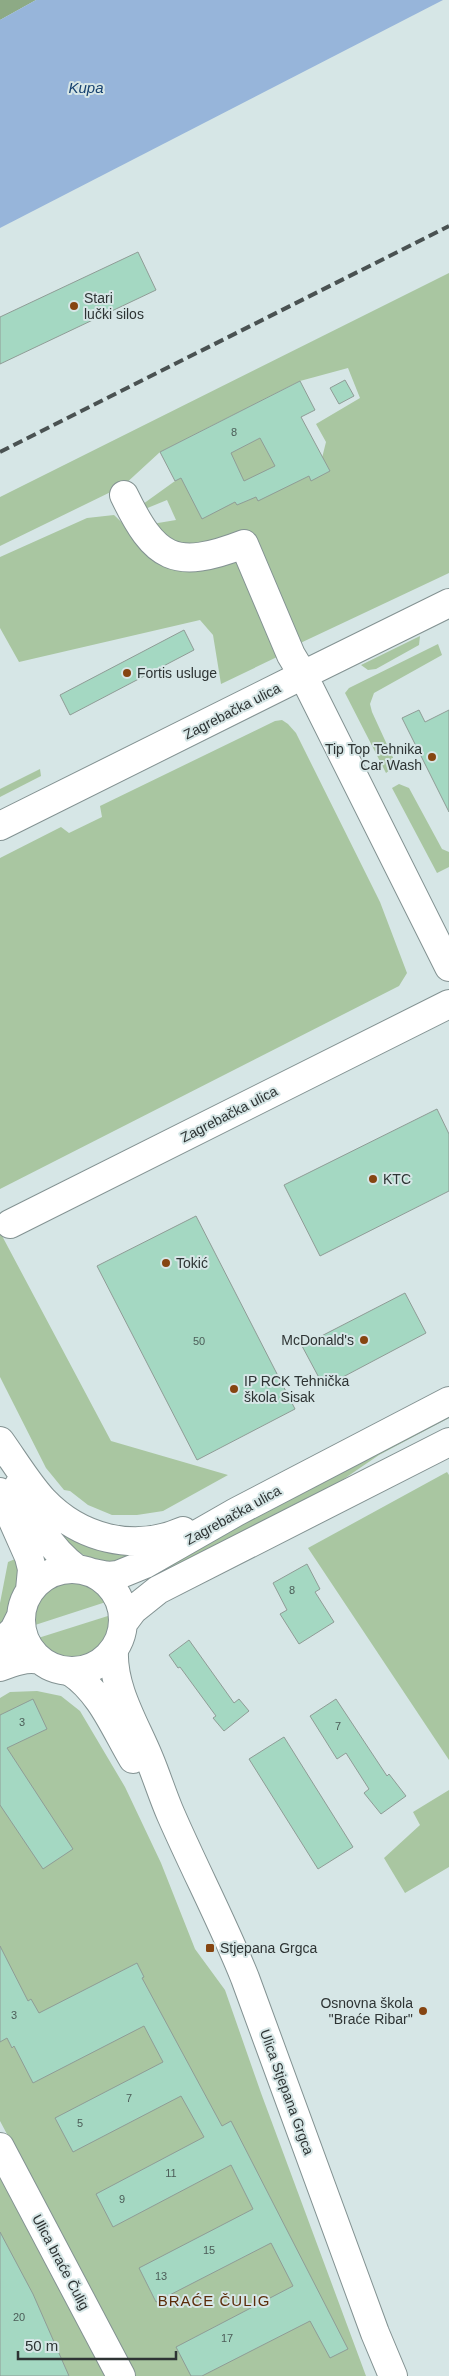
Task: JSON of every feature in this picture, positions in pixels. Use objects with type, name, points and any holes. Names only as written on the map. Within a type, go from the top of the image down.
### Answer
[{"type":"street","points":[[124,494],[140,528],[152,543],[172,556],[198,558],[219,554],[244,544],[297,665],[449,967]]},
{"type":"street","name":"Zagrebačka ulica","points":[[0,826],[297,665],[449,603]]},
{"type":"street","name":"Zagrebačka ulica","points":[[10,1224],[449,1004]]},
{"type":"street","name":"Zagrebačka ulica","points":[[85,1571],[108,1576],[132,1570],[236,1512],[449,1401]]},
{"type":"street","points":[[0,1441],[42,1499],[71,1524],[105,1539],[150,1540],[175,1535],[207,1521],[236,1512]]},
{"type":"street","points":[[124,1622],[133,1610],[158,1590],[449,1442]]},
{"type":"street","points":[[0,1446],[41,1531],[62,1558],[106,1581],[116,1593],[122,1607],[124,1622],[121,1637],[114,1650],[95,1667],[71,1672],[54,1669],[40,1660],[28,1648],[22,1633],[21,1616]]},
{"type":"street","points":[[0,1492],[29,1557],[32,1569],[30,1590],[21,1616],[14,1630],[0,1643]]},
{"type":"street","points":[[30,1590],[39,1580],[51,1573],[64,1569],[85,1571]]},
{"type":"street","name":"Ulica Stjepana Grgca","points":[[114,1650],[115,1674],[120,1689],[170,1814],[226,1932],[245,1978],[375,2333],[393,2376]]},
{"type":"street","points":[[0,1668],[20,1660],[40,1660]]},
{"type":"street","name":"Ulica Stjepana Grgca","points":[[71,1672],[85,1684],[103,1706],[147,1781],[170,1814]]},
{"type":"street","name":"Ulica braće Čulig","points":[[0,2147],[121,2376]]},
{"type":"green space","points":[[0,0],[36,0],[0,20]]},
{"type":"green space","points":[[449,273],[449,573],[294,646],[244,535],[173,549],[152,524],[176,520],[167,500],[145,509],[143,504],[175,481],[274,431],[297,453],[311,480],[330,471],[322,458],[326,442],[316,424],[360,398],[348,368],[300,381],[160,452],[123,486],[0,546],[0,497]]},
{"type":"green space","points":[[114,515],[136,536],[240,556],[277,657],[221,684],[213,635],[200,620],[19,662],[0,628],[0,557],[87,518]]},
{"type":"green space","points":[[420,636],[419,645],[376,669],[368,670],[361,665]]},
{"type":"green space","points":[[438,644],[442,655],[374,693],[370,704],[372,712],[395,762],[395,766],[386,773],[345,693],[349,688]]},
{"type":"green space","points":[[282,720],[296,733],[380,902],[407,973],[399,986],[0,1189],[0,858],[61,827],[69,833],[102,817],[100,806],[275,721]]},
{"type":"green space","points":[[40,769],[41,776],[0,797],[0,789]]},
{"type":"green space","points":[[399,784],[409,788],[442,849],[449,852],[449,867],[437,873],[392,788]]},
{"type":"green space","points":[[0,1232],[111,1441],[228,1475],[163,1511],[137,1515],[112,1515],[88,1505],[70,1491],[64,1490],[46,1468],[0,1377]]},
{"type":"green space","points":[[449,1412],[449,1418],[379,1455],[329,1489],[166,1579],[160,1565]]},
{"type":"green space","points":[[447,1472],[449,1475],[449,1760],[308,1548]]},
{"type":"green space","points":[[69,1532],[124,1550],[130,1563],[99,1560],[76,1551],[58,1538]]},
{"type":"green space","points":[[20,1557],[18,1587],[12,1595],[9,1610],[0,1629],[0,1603],[8,1562]]},
{"type":"green space","points":[[72,1580],[93,1586],[109,1601],[32,1626],[34,1608],[42,1595],[55,1585]]},
{"type":"green space","points":[[111,1615],[108,1631],[102,1643],[93,1653],[82,1658],[71,1660],[58,1657],[46,1650],[35,1639]]},
{"type":"green space","points":[[37,1691],[61,1696],[80,1711],[125,1787],[161,1863],[195,1949],[225,1990],[261,2093],[366,2376],[136,2376],[0,2121],[0,1698],[10,1692]]},
{"type":"green space","points":[[449,1790],[449,1867],[405,1893],[384,1858],[420,1825],[413,1812]]},
{"type":"green space","points":[[0,2168],[111,2376],[0,2376]]},
{"type":"water","name":"Kupa","points":[[36,0],[443,0],[0,228],[0,20]]},
{"type":"building","name":"Stari lučki silos","points":[[138,252],[156,290],[0,364],[0,317]]},
{"type":"building","points":[[345,380],[354,396],[339,404],[330,388]]},
{"type":"building","points":[[300,381],[315,410],[301,417],[330,471],[311,481],[309,476],[258,501],[256,497],[237,505],[235,502],[202,519],[181,478],[175,481],[160,452]],"holes":[[[260,438],[275,466],[244,481],[231,453]]]},
{"type":"building","name":"Fortis usluge","points":[[184,630],[194,650],[70,715],[60,695]]},
{"type":"building","name":"Tip Top Tehnika Car Wash","points":[[419,710],[425,722],[449,710],[449,812],[402,718]]},
{"type":"building","name":"KTC","points":[[437,1109],[449,1134],[449,1191],[320,1256],[284,1185]]},
{"type":"building","points":[[196,1216],[295,1409],[197,1460],[97,1266]]},
{"type":"building","name":"McDonald's","points":[[405,1293],[426,1333],[324,1387],[302,1346]]},
{"type":"building","points":[[307,1564],[320,1589],[315,1592],[334,1622],[299,1644],[280,1614],[287,1610],[273,1583]]},
{"type":"building","points":[[189,1640],[234,1703],[239,1699],[249,1711],[224,1731],[213,1718],[216,1716],[169,1655]]},
{"type":"building","points":[[33,1699],[47,1729],[7,1748],[73,1849],[43,1869],[0,1805],[0,1715]]},
{"type":"building","points":[[336,1699],[387,1776],[389,1774],[406,1796],[381,1814],[364,1793],[369,1789],[346,1753],[337,1759],[310,1716]]},
{"type":"building","points":[[284,1737],[353,1847],[318,1869],[249,1759]]},
{"type":"building","points":[[0,1946],[28,2001],[31,1999],[39,2013],[137,1963],[144,1977],[142,1978],[222,2126],[231,2121],[348,2349],[330,2358],[310,2321],[202,2376],[191,2376],[176,2347],[293,2286],[271,2243],[156,2302],[139,2268],[253,2209],[231,2165],[113,2227],[96,2194],[204,2137],[181,2096],[73,2152],[55,2118],[163,2062],[144,2026],[33,2083],[14,2046],[12,2048],[7,2038],[0,2042]]},
{"type":"building","points":[[0,2232],[33,2294],[69,2376],[0,2376]]},
{"type":"railway","points":[[0,452],[449,226]]},
{"type":"place","name":"Stari lučki silos","points":[[74,306]]},
{"type":"place","name":"Fortis usluge","points":[[127,673]]},
{"type":"place","name":"Tip Top Tehnika Car Wash","points":[[432,757]]},
{"type":"place","name":"KTC","points":[[373,1179]]},
{"type":"place","name":"Tokić","points":[[166,1263]]},
{"type":"place","name":"McDonald's","points":[[364,1340]]},
{"type":"place","name":"IP RCK Tehnička škola Sisak","points":[[234,1389]]},
{"type":"place","name":"Stjepana Grgca","points":[[210,1948]]},
{"type":"place","name":"Osnovna škola ''Braće Ribar''","points":[[423,2011]]},
{"type":"district","name":"BRAĆE ČULIG","points":[[214,2300]]}]
